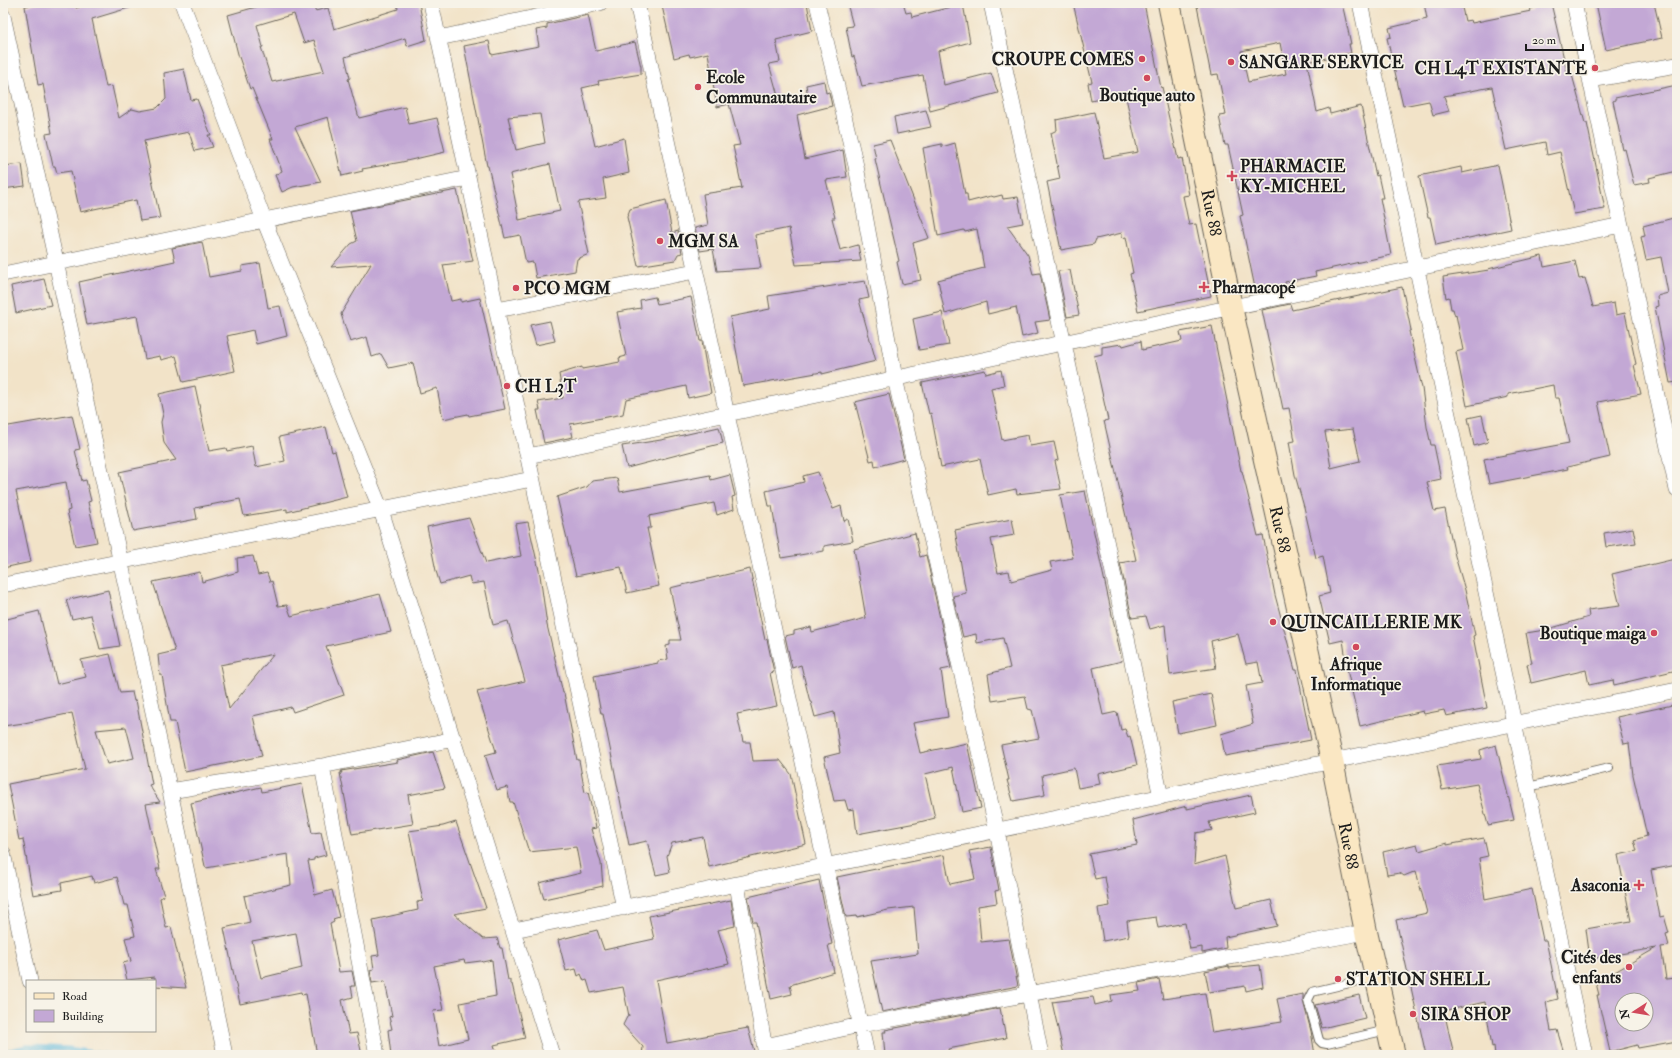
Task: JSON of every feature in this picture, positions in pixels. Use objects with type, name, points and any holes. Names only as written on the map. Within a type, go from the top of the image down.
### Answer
[{"type":"main road","name":"Rue 88","points":[[1169,3],[1232,307],[1332,761],[1366,932],[1394,1055]]},
{"type":"street","points":[[182,3],[264,220],[381,510],[552,1055]]},
{"type":"street","points":[[431,3],[624,908]]},
{"type":"street","points":[[439,38],[600,3]]},
{"type":"street","points":[[637,3],[867,1055]]},
{"type":"street","points":[[817,3],[856,166],[895,378],[997,831],[1041,1055]]},
{"type":"street","points":[[991,3],[1161,797]]},
{"type":"street","points":[[1360,3],[1585,1055]]},
{"type":"street","points":[[1574,3],[1677,490]]},
{"type":"street","points":[[3,16],[170,791],[225,1055]]},
{"type":"street","points":[[1590,80],[1677,65]]},
{"type":"street","points":[[3,274],[468,178]]},
{"type":"street","points":[[528,456],[1621,225]]},
{"type":"street","points":[[497,310],[695,271]]},
{"type":"street","points":[[3,586],[532,480]]},
{"type":"street","points":[[514,930],[1677,690]]},
{"type":"street","points":[[170,791],[322,766],[454,739]]},
{"type":"street","points":[[322,766],[377,1055]]},
{"type":"street","points":[[3,854],[30,980]]},
{"type":"street","points":[[737,884],[766,1051],[860,1026],[1029,993],[1366,932]]},
{"type":"lane","points":[[1528,787],[1609,768]]},
{"type":"lane","points":[[1376,976],[1312,992],[1308,1000],[1319,1040],[1322,1043],[1327,1044],[1388,1030]]},
{"type":"building","points":[[42,3],[75,3],[76,8],[92,3],[131,3],[132,7],[92,19],[106,87],[112,86],[119,118],[132,109],[140,111],[157,108],[166,99],[164,73],[184,69],[191,100],[197,99],[211,135],[208,135],[213,147],[195,151],[189,132],[144,141],[160,218],[140,221],[136,200],[80,212],[71,171],[57,173],[55,166],[53,166],[46,134],[52,133],[43,84],[38,85],[25,6]]},
{"type":"building","points":[[270,3],[318,3],[318,7],[315,8],[315,11],[328,8],[334,29],[398,9],[397,3],[419,3],[426,40],[407,46],[405,38],[345,57],[350,78],[348,79],[359,118],[405,107],[409,124],[437,118],[445,152],[362,169],[363,171],[342,176],[328,117],[295,127],[321,182],[293,187],[282,192],[275,175],[282,171],[270,139],[273,139],[252,88],[250,89],[238,54],[228,15]],"holes":[[[294,14],[304,43],[314,40],[324,71],[272,82],[261,47],[263,47],[257,25]]]},
{"type":"building","points":[[664,3],[807,3],[812,31],[776,40],[780,62],[769,64],[780,103],[808,97],[806,85],[824,81],[826,93],[829,92],[832,106],[797,115],[805,159],[843,150],[847,177],[826,180],[835,218],[832,218],[840,250],[858,245],[861,261],[796,265],[789,228],[755,235],[761,268],[717,271],[713,249],[700,251],[695,228],[708,225],[703,194],[742,188],[733,146],[740,145],[729,104],[717,107],[708,53],[690,57],[689,54],[674,58],[662,6]]},
{"type":"building","points":[[847,3],[903,3],[906,13],[911,12],[912,17],[963,4],[970,42],[938,51],[944,85],[991,73],[998,93],[930,111],[923,75],[862,86],[854,56],[852,57],[846,27],[853,26]]},
{"type":"building","points":[[1073,3],[1144,3],[1161,88],[1162,87],[1178,159],[1182,158],[1189,195],[1183,196],[1189,225],[1196,224],[1211,296],[1138,311],[1130,274],[1133,273],[1126,237],[1122,238],[1122,233],[1096,239],[1094,244],[1061,250],[1047,182],[1060,179],[1051,133],[1057,130],[1056,120],[1094,112],[1104,158],[1138,152],[1125,93],[1091,101],[1088,83],[1092,82]]},
{"type":"building","points":[[1199,3],[1342,3],[1351,44],[1349,44],[1351,53],[1307,62],[1317,112],[1329,108],[1330,114],[1361,106],[1376,176],[1378,175],[1383,198],[1380,198],[1391,255],[1315,272],[1316,276],[1285,282],[1286,287],[1258,293],[1257,288],[1255,288],[1240,216],[1243,215],[1228,145],[1225,145],[1219,116],[1226,115],[1218,74],[1211,75],[1197,6],[1200,5]],"holes":[[[1280,43],[1286,74],[1248,82],[1241,51]]]},
{"type":"building","points":[[1424,3],[1461,3],[1465,21],[1471,20],[1472,23],[1531,11],[1530,9],[1536,6],[1551,3],[1567,72],[1571,71],[1585,123],[1587,123],[1605,209],[1574,214],[1560,152],[1547,155],[1545,142],[1506,150],[1492,87],[1444,96],[1449,111],[1433,115],[1429,101],[1403,106],[1387,38],[1391,37],[1389,28],[1427,19]]},
{"type":"building","points":[[1596,3],[1654,3],[1662,38],[1606,50]]},
{"type":"building","points":[[588,15],[596,51],[635,42],[641,67],[641,74],[598,81],[599,84],[582,88],[595,146],[624,138],[629,173],[603,179],[606,198],[578,202],[589,254],[577,259],[575,271],[536,278],[533,262],[526,263],[520,235],[505,238],[487,166],[464,46],[489,41],[492,55],[539,46],[536,30],[547,28],[547,24]],"holes":[[[540,114],[545,143],[516,150],[508,117]],[[550,164],[560,211],[519,220],[510,174]]]},
{"type":"building","points":[[1677,85],[1677,171],[1649,178],[1650,182],[1634,185],[1625,149],[1623,150],[1613,101],[1615,98]]},
{"type":"building","points":[[926,110],[931,127],[897,134],[894,117]]},
{"type":"building","points":[[890,140],[929,238],[913,243],[921,280],[902,284],[897,262],[899,261],[875,159],[873,144]]},
{"type":"building","points":[[955,143],[965,194],[967,194],[968,202],[991,196],[994,197],[1002,195],[1003,199],[1018,197],[1023,223],[1007,226],[1028,255],[1033,274],[1040,273],[1050,320],[1035,322],[1038,333],[1022,337],[1016,307],[988,314],[986,302],[945,314],[938,280],[984,268],[977,229],[965,232],[964,230],[938,236],[923,148],[942,144],[942,147]]},
{"type":"building","points":[[22,164],[25,186],[3,189],[3,166]]},
{"type":"building","points":[[1498,165],[1511,229],[1436,245],[1419,176],[1461,167],[1462,173]]},
{"type":"building","points":[[457,190],[473,261],[443,265],[451,301],[461,299],[461,302],[480,298],[505,409],[443,419],[437,388],[420,393],[413,363],[389,368],[381,354],[372,357],[367,337],[350,342],[341,314],[371,264],[331,267],[351,244],[357,241],[350,211]]},
{"type":"building","points":[[666,200],[672,233],[678,231],[682,253],[678,254],[675,260],[638,266],[627,217],[630,209]]},
{"type":"building","points":[[1677,217],[1677,382],[1670,383],[1655,307],[1658,306],[1657,296],[1668,293],[1661,257],[1646,260],[1641,237],[1645,236],[1643,226]]},
{"type":"building","points":[[202,242],[209,277],[242,271],[242,266],[260,263],[268,308],[280,306],[287,336],[256,344],[253,330],[227,336],[235,371],[183,382],[176,356],[161,360],[160,356],[145,359],[137,316],[87,325],[79,282],[175,261],[172,248]]},
{"type":"building","points":[[1542,256],[1544,267],[1575,261],[1579,279],[1585,278],[1593,307],[1614,303],[1616,315],[1625,313],[1636,364],[1634,365],[1641,394],[1598,402],[1610,457],[1567,467],[1568,469],[1489,484],[1484,459],[1569,443],[1559,398],[1555,398],[1553,385],[1508,394],[1508,397],[1467,406],[1456,352],[1463,350],[1456,315],[1455,316],[1453,309],[1451,309],[1449,297],[1446,298],[1443,277],[1489,270],[1488,269]]},
{"type":"building","points":[[1070,270],[1079,315],[1067,317],[1058,271]]},
{"type":"building","points":[[44,279],[51,305],[16,313],[11,286]]},
{"type":"building","points":[[865,281],[869,298],[859,300],[876,361],[822,374],[822,372],[743,386],[730,317],[770,309],[768,296]]},
{"type":"building","points":[[1402,287],[1411,330],[1409,331],[1422,388],[1427,427],[1431,445],[1434,445],[1441,479],[1427,482],[1434,511],[1445,509],[1475,635],[1473,636],[1487,708],[1446,716],[1444,710],[1424,714],[1423,711],[1360,726],[1348,674],[1343,640],[1330,643],[1319,596],[1330,593],[1323,556],[1316,558],[1295,475],[1289,442],[1295,441],[1289,408],[1283,409],[1262,310],[1290,304],[1292,310]],"holes":[[[1353,429],[1360,461],[1331,468],[1325,432]]]},
{"type":"building","points":[[655,297],[657,304],[691,297],[700,341],[702,341],[711,393],[688,398],[686,386],[626,399],[623,414],[570,424],[573,437],[544,443],[537,410],[540,410],[538,402],[563,398],[559,374],[582,367],[582,369],[620,362],[619,358],[626,356],[617,312],[641,308],[640,300]]},
{"type":"building","points":[[942,312],[949,345],[919,350],[913,319]]},
{"type":"building","points":[[550,321],[555,341],[536,345],[530,325]]},
{"type":"building","points":[[1212,326],[1241,471],[1258,536],[1263,535],[1275,595],[1295,670],[1297,670],[1311,740],[1225,756],[1221,734],[1253,724],[1246,686],[1262,683],[1258,662],[1246,664],[1238,634],[1211,641],[1216,668],[1170,675],[1165,625],[1150,629],[1146,616],[1132,618],[1120,563],[1136,560],[1104,421],[1108,420],[1094,356],[1102,354],[1102,347],[1122,344],[1123,346],[1141,341],[1142,350],[1182,341],[1180,332]]},
{"type":"building","points":[[985,370],[986,374],[1001,370],[1004,385],[991,388],[1002,440],[1028,435],[1030,446],[1054,442],[1058,460],[1055,461],[1061,489],[1017,494],[1016,489],[988,495],[980,459],[941,467],[931,413],[929,414],[922,383]]},
{"type":"building","points":[[195,386],[209,451],[226,448],[227,451],[252,446],[256,467],[285,461],[279,437],[326,427],[332,452],[335,451],[347,497],[287,512],[287,509],[244,516],[240,499],[195,508],[197,519],[133,531],[119,472],[176,460],[164,443],[161,422],[163,414],[159,394]]},
{"type":"building","points":[[889,394],[904,459],[875,467],[874,460],[870,461],[855,402]]},
{"type":"building","points":[[72,415],[80,449],[75,450],[82,481],[86,480],[91,501],[88,502],[97,542],[75,546],[67,511],[70,510],[66,482],[16,491],[31,562],[3,568],[3,427]]},
{"type":"building","points":[[1482,415],[1488,442],[1474,446],[1468,418]]},
{"type":"building","points":[[719,427],[723,443],[627,468],[622,446],[661,440]]},
{"type":"building","points":[[818,472],[833,509],[841,506],[844,521],[848,519],[853,541],[824,546],[824,551],[781,558],[772,506],[769,506],[766,491],[804,482],[803,476]]},
{"type":"building","points":[[710,475],[711,480],[730,475],[735,496],[732,497],[734,509],[717,515],[714,503],[649,516],[651,528],[647,528],[659,586],[627,593],[621,567],[576,576],[557,497],[587,487],[592,481],[617,478],[620,492]]},
{"type":"building","points":[[1085,491],[1122,661],[1093,668],[1103,715],[1117,712],[1121,730],[1125,729],[1128,737],[1130,736],[1137,765],[1098,774],[1100,784],[1078,788],[1074,768],[1042,775],[1045,795],[1013,801],[1007,780],[1009,780],[1001,745],[1039,738],[1032,710],[1028,709],[1025,696],[992,701],[988,674],[1010,668],[1003,638],[977,643],[976,634],[963,637],[953,596],[966,593],[955,530],[1012,519],[1015,535],[991,539],[998,573],[1009,571],[1011,581],[1052,570],[1050,562],[1073,558],[1060,495]]},
{"type":"building","points":[[469,518],[486,563],[521,556],[515,524],[528,522],[540,575],[547,625],[564,693],[577,760],[579,760],[585,793],[588,792],[596,828],[591,829],[601,863],[603,886],[544,899],[539,883],[581,873],[576,847],[529,852],[513,802],[510,802],[507,787],[497,790],[485,755],[496,752],[477,692],[525,681],[508,621],[493,625],[484,582],[471,584],[469,576],[440,584],[427,527]]},
{"type":"building","points":[[1633,528],[1636,543],[1606,547],[1604,533]]},
{"type":"building","points":[[915,533],[920,557],[926,555],[951,668],[941,670],[948,717],[913,723],[920,753],[967,743],[981,808],[962,812],[953,767],[925,774],[935,818],[857,834],[854,809],[848,810],[845,800],[834,801],[824,757],[840,753],[834,712],[815,717],[801,665],[792,668],[785,636],[794,634],[794,631],[811,627],[812,632],[866,618],[854,549]]},
{"type":"building","points":[[253,556],[258,575],[267,573],[270,582],[272,581],[278,606],[287,605],[291,616],[380,594],[391,632],[326,646],[344,695],[293,712],[291,707],[253,716],[262,756],[185,772],[175,722],[170,722],[162,675],[160,675],[158,655],[175,651],[153,582],[200,572],[202,582],[238,572],[237,558]],"holes":[[[274,654],[229,709],[220,665]]]},
{"type":"building","points":[[1675,559],[1677,570],[1677,670],[1614,685],[1613,680],[1589,685],[1586,670],[1531,683],[1527,664],[1532,663],[1526,633],[1545,630],[1589,617],[1588,610],[1620,606],[1612,574]]},
{"type":"building","points":[[750,569],[765,640],[767,639],[774,672],[770,673],[777,706],[737,714],[743,742],[750,742],[753,761],[780,760],[791,774],[806,844],[709,867],[703,837],[672,843],[667,856],[670,872],[656,875],[647,841],[629,845],[594,676],[658,663],[658,661],[668,659],[666,646],[670,645],[670,640],[681,640],[670,588]]},
{"type":"building","points":[[108,590],[120,646],[100,649],[91,615],[72,619],[66,600]]},
{"type":"building","points":[[39,611],[57,684],[86,677],[81,660],[110,654],[120,693],[132,692],[134,701],[136,700],[152,784],[149,785],[160,802],[146,804],[160,869],[156,869],[164,896],[160,898],[166,928],[171,927],[186,988],[156,986],[155,977],[127,980],[123,963],[131,961],[125,938],[135,936],[128,905],[124,905],[117,877],[94,883],[92,876],[61,883],[62,890],[33,895],[23,839],[19,840],[8,784],[85,769],[72,713],[3,726],[3,620]],"holes":[[[126,727],[134,758],[107,764],[96,730]]]},
{"type":"building","points":[[1211,694],[1217,725],[1178,733],[1172,702]]},
{"type":"building","points":[[1677,704],[1677,865],[1651,870],[1660,917],[1664,916],[1669,933],[1666,934],[1669,946],[1661,947],[1666,979],[1675,978],[1677,996],[1677,1041],[1638,1048],[1637,1045],[1610,1052],[1597,995],[1599,995],[1596,983],[1656,948],[1590,959],[1586,929],[1631,921],[1618,855],[1637,851],[1634,840],[1647,836],[1633,775],[1629,743],[1624,744],[1617,717]]},
{"type":"building","points":[[1496,745],[1514,820],[1488,825],[1477,784],[1442,790],[1437,766],[1481,759],[1480,750]]},
{"type":"building","points":[[433,752],[445,788],[408,795],[413,824],[352,834],[340,773],[342,773],[341,771],[398,762],[397,760]]},
{"type":"building","points":[[302,784],[312,833],[321,832],[326,855],[308,861],[315,895],[332,890],[339,917],[333,919],[334,922],[330,924],[339,972],[352,971],[355,986],[351,986],[353,997],[342,1000],[349,1034],[357,1033],[362,1055],[317,1055],[306,994],[302,995],[301,992],[240,1004],[224,928],[250,922],[244,896],[291,885],[288,854],[206,868],[191,803],[261,787],[262,792]],"holes":[[[296,933],[302,968],[261,978],[252,941]]]},
{"type":"building","points":[[1251,795],[1255,812],[1209,822],[1212,830],[1196,833],[1194,865],[1225,856],[1236,908],[1271,900],[1277,926],[1225,937],[1226,948],[1202,953],[1202,947],[1190,949],[1185,923],[1158,928],[1156,917],[1127,921],[1129,936],[1103,941],[1098,908],[1110,906],[1105,877],[1095,879],[1089,854],[1137,845],[1133,820],[1187,806],[1187,809]]},
{"type":"building","points":[[456,822],[486,908],[454,914],[483,939],[497,938],[500,948],[502,948],[508,980],[510,980],[510,984],[512,984],[525,1038],[494,1045],[497,1055],[391,1055],[388,1030],[392,1029],[389,1017],[392,1016],[385,981],[372,983],[370,970],[374,969],[372,956],[379,955],[373,920],[418,910],[417,902],[423,901],[409,831],[443,826]],"holes":[[[464,960],[465,963],[492,960],[496,996],[460,1003],[468,1039],[439,1046],[433,1011],[443,1010],[434,966]]]},
{"type":"building","points":[[1484,838],[1488,856],[1479,858],[1485,899],[1532,889],[1543,940],[1546,940],[1558,999],[1546,1002],[1551,1031],[1557,1030],[1564,1053],[1553,1055],[1495,1055],[1494,1046],[1492,1047],[1485,1002],[1444,1011],[1454,1055],[1426,1055],[1396,920],[1427,913],[1416,871],[1404,876],[1400,873],[1387,875],[1383,852],[1417,844],[1419,851],[1447,843],[1447,845]]},
{"type":"building","points":[[991,847],[999,890],[995,891],[997,903],[978,906],[981,942],[1009,939],[1018,986],[882,1012],[871,961],[918,954],[914,907],[888,910],[857,917],[846,917],[837,877],[944,855],[950,884],[975,879],[969,851]]},
{"type":"building","points":[[819,880],[832,944],[828,945],[834,972],[790,985],[792,994],[771,999],[756,922],[753,922],[748,897]]},
{"type":"building","points":[[731,900],[735,926],[718,930],[729,964],[656,980],[667,1043],[748,1028],[755,1055],[642,1055],[643,1047],[623,1025],[629,1016],[623,987],[591,993],[587,980],[584,981],[581,974],[578,976],[576,969],[566,971],[558,940],[597,930],[604,950],[654,939],[649,916]]},
{"type":"building","points":[[1260,965],[1263,987],[1246,991],[1245,986],[1209,992],[1205,971],[1229,966],[1229,968]]},
{"type":"building","points":[[1159,979],[1163,999],[1205,993],[1212,1033],[1282,1022],[1277,999],[1303,994],[1303,1001],[1311,1031],[1315,1055],[1064,1055],[1052,1002],[1093,997],[1095,1005],[1112,1001],[1111,995],[1140,991],[1138,983]]},
{"type":"building","points":[[1359,995],[1365,1018],[1322,1028],[1315,1005]]},
{"type":"building","points":[[1000,1008],[1006,1038],[948,1049],[949,1053],[933,1055],[885,1055],[883,1032],[886,1032],[885,1030]]},
{"type":"waterway","points":[[3,1053],[27,1047],[68,1049],[105,1055]]},
{"type":"place","name":"CROUPE COMES","points":[[1142,59]]},
{"type":"place","name":"SANGARE SERVICE","points":[[1231,62]]},
{"type":"place","name":"CH L4T EXISTANTE","points":[[1595,68]]},
{"type":"place","name":"Boutique auto","points":[[1147,78]]},
{"type":"place","name":"Ecole Communautaire","points":[[698,87]]},
{"type":"place","name":"PHARMACIE KY-MICHEL","points":[[1232,176]]},
{"type":"place","name":"MGM SA","points":[[660,241]]},
{"type":"place","name":"Pharmacopé","points":[[1204,287]]},
{"type":"place","name":"PCO MGM","points":[[516,288]]},
{"type":"place","name":"CH L3T","points":[[507,386]]},
{"type":"place","name":"QUINCAILLERIE MK","points":[[1273,622]]},
{"type":"place","name":"Boutique maiga","points":[[1654,633]]},
{"type":"place","name":"Afrique Informatique","points":[[1356,647]]},
{"type":"place","name":"Asaconia","points":[[1639,885]]},
{"type":"place","name":"Cités des enfants","points":[[1629,967]]},
{"type":"place","name":"STATION SHELL","points":[[1338,979]]},
{"type":"place","name":"SIRA SHOP","points":[[1413,1014]]}]
